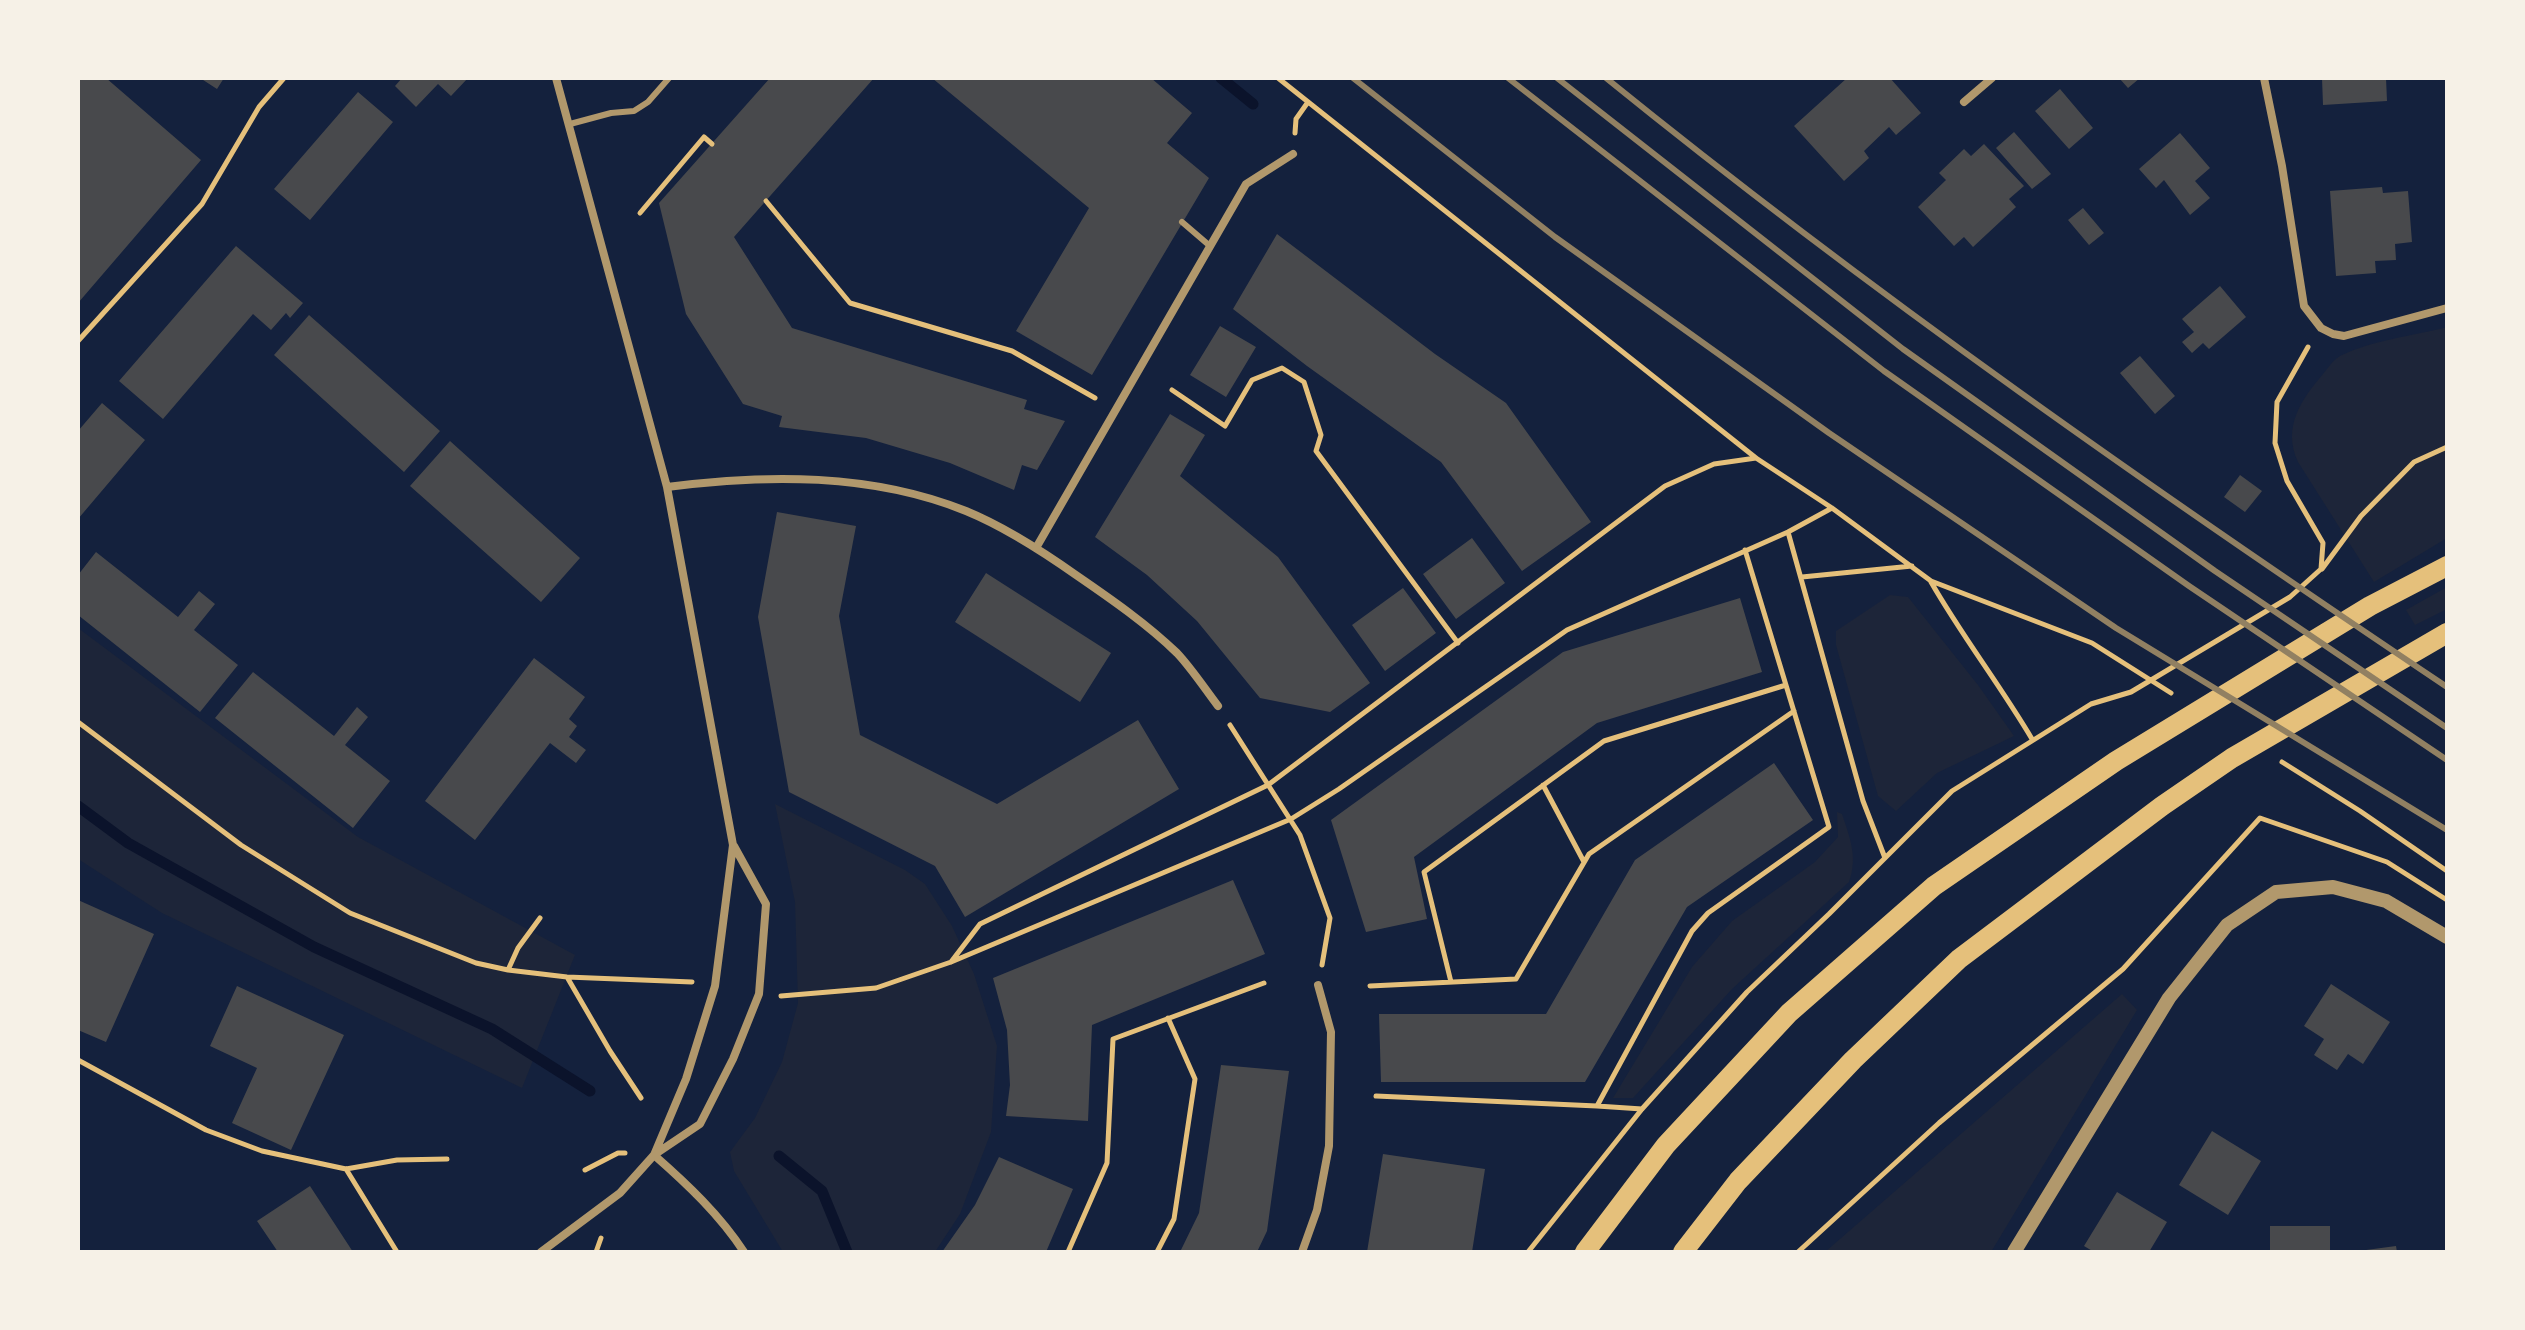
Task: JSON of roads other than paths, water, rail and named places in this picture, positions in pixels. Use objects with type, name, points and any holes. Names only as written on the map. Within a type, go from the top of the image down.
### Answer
[{"type":"main road","points":[[1585,1252],[1666,1145],[1789,1013],[1934,886],[2116,761],[2370,606],[2447,566]]},
{"type":"main road","points":[[1683,1252],[1738,1181],[1853,1060],[1959,959],[2162,806],[2232,758],[2447,633]]},
{"type":"street","points":[[556,78],[667,487],[733,845],[715,986],[686,1079],[654,1155]]},
{"type":"street","points":[[1964,102],[1992,78]]},
{"type":"street","points":[[2264,78],[2282,166],[2304,306],[2321,328],[2344,336],[2447,308]]},
{"type":"street","points":[[1036,548],[1246,184],[1293,154]]},
{"type":"street","points":[[667,487],[711,481],[799,478],[860,484],[914,495],[967,511],[1036,548],[1131,614],[1178,655],[1218,706]]},
{"type":"street","points":[[541,1252],[620,1193],[654,1155],[700,1124],[733,1059],[759,994],[766,904],[733,845]]},
{"type":"street","points":[[2014,1252],[2169,998],[2227,925],[2276,892],[2333,887],[2386,901],[2447,937]]},
{"type":"street","points":[[1302,1252],[1317,1210],[1329,1146],[1331,1032],[1318,985]]},
{"type":"street","points":[[654,1155],[688,1184],[744,1252]]},
{"type":"lane","points":[[570,124],[611,113],[634,111],[648,102],[669,78]]},
{"type":"lane","points":[[1182,222],[1210,246]]},
{"type":"waterway","points":[[1221,78],[1253,104]]},
{"type":"waterway","points":[[78,806],[128,843],[314,947],[492,1029],[590,1091]]},
{"type":"waterway","points":[[779,1156],[822,1191],[847,1252]]},
{"type":"railway","points":[[1353,78],[1555,237],[1829,433],[2116,628],[2447,830]]},
{"type":"railway","points":[[1508,78],[1884,371],[2189,586],[2447,760]]},
{"type":"railway","points":[[1557,78],[1903,349],[2215,571],[2447,728]]},
{"type":"railway","points":[[1606,78],[1914,316],[2125,467],[2447,687]]}]
